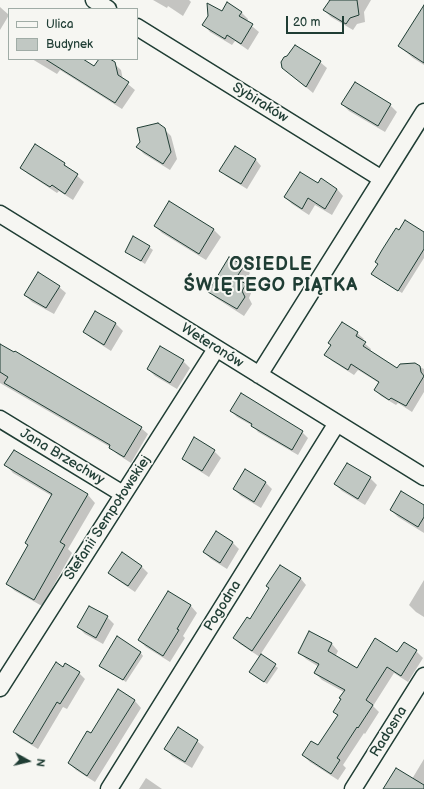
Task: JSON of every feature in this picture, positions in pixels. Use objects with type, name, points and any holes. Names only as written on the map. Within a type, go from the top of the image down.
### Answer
[{"type":"street","points":[[94,0],[106,8]]},
{"type":"street","name":"Sybiraków","points":[[138,28],[382,179]]},
{"type":"street","points":[[259,375],[424,112]]},
{"type":"street","name":"Weteranów","points":[[0,214],[424,477]]},
{"type":"street","name":"Stefanii Sempołowskiej","points":[[0,688],[216,349]]},
{"type":"street","name":"Jana Brzechwy","points":[[0,419],[123,494]]},
{"type":"street","name":"Pogodna","points":[[109,789],[337,423]]},
{"type":"street","name":"Radosna","points":[[353,789],[424,676]]},
{"type":"building","points":[[330,0],[357,0],[359,15],[350,18],[346,24],[323,10]]},
{"type":"building","points":[[227,2],[242,12],[239,16],[253,24],[241,44],[227,35],[225,39],[202,25],[208,16],[207,3],[222,11]]},
{"type":"building","points":[[424,5],[424,63],[398,46]]},
{"type":"building","points":[[295,45],[321,61],[306,87],[282,68],[281,62]]},
{"type":"building","points":[[47,60],[85,60],[94,66],[98,60],[112,60],[115,62],[118,75],[129,82],[115,103]]},
{"type":"building","points":[[355,82],[391,104],[378,126],[341,104]]},
{"type":"building","points":[[158,123],[165,128],[171,152],[163,164],[136,147],[140,142],[137,128]]},
{"type":"building","points":[[35,144],[65,163],[64,165],[78,174],[65,194],[52,185],[50,187],[20,168]]},
{"type":"building","points":[[235,146],[256,159],[241,184],[219,171]]},
{"type":"building","points":[[300,172],[318,183],[321,178],[337,189],[325,209],[308,198],[302,209],[284,197]]},
{"type":"building","points":[[169,201],[214,229],[199,254],[154,226]]},
{"type":"building","points":[[405,220],[424,232],[424,249],[398,291],[371,274],[378,264],[375,262],[382,250],[396,228],[399,230]]},
{"type":"building","points":[[133,236],[150,246],[141,261],[125,252]]},
{"type":"building","points":[[229,257],[244,266],[236,278],[246,284],[242,291],[245,297],[237,309],[208,292]]},
{"type":"building","points":[[38,272],[60,286],[46,308],[24,295]]},
{"type":"building","points":[[95,311],[116,323],[104,345],[83,332]]},
{"type":"building","points":[[342,322],[358,332],[356,336],[366,342],[363,346],[397,368],[400,364],[415,363],[420,366],[421,372],[424,376],[406,406],[391,398],[389,400],[374,390],[379,382],[351,364],[348,370],[324,355],[331,345],[328,343]]},
{"type":"building","points":[[0,344],[14,352],[15,351],[142,427],[124,457],[109,448],[110,445],[4,383],[8,377],[0,372]]},
{"type":"building","points":[[160,346],[184,360],[170,383],[147,369]]},
{"type":"building","points":[[241,393],[303,431],[292,450],[251,426],[252,424],[230,411]]},
{"type":"building","points":[[194,437],[215,450],[202,471],[182,459]]},
{"type":"building","points":[[14,450],[88,494],[60,542],[65,545],[34,600],[6,584],[28,545],[25,543],[52,494],[4,465]]},
{"type":"building","points":[[347,463],[371,477],[358,499],[334,484]]},
{"type":"building","points":[[245,469],[266,482],[254,502],[233,489]]},
{"type":"building","points":[[401,491],[424,505],[424,517],[418,527],[390,510]]},
{"type":"building","points":[[216,531],[233,542],[220,563],[203,552]]},
{"type":"building","points":[[122,552],[142,566],[128,586],[108,573]]},
{"type":"building","points":[[280,565],[301,578],[252,651],[233,638],[247,617],[250,619],[269,588],[266,586]]},
{"type":"building","points":[[168,591],[191,605],[177,629],[179,630],[163,656],[138,640]]},
{"type":"building","points":[[89,606],[108,616],[96,638],[77,627]]},
{"type":"building","points":[[309,631],[332,643],[328,651],[357,668],[375,638],[397,652],[404,642],[417,650],[401,676],[387,667],[366,700],[373,705],[337,758],[340,760],[331,774],[302,755],[311,741],[318,745],[338,715],[333,712],[341,699],[339,698],[345,690],[314,673],[319,664],[298,653]]},
{"type":"building","points":[[117,636],[141,652],[123,680],[99,666]]},
{"type":"building","points":[[261,654],[276,664],[264,682],[249,672]]},
{"type":"building","points":[[56,662],[63,667],[65,663],[80,672],[60,704],[57,702],[32,744],[13,732]]},
{"type":"building","points":[[118,689],[135,700],[87,776],[68,763],[87,731],[91,733]]},
{"type":"building","points":[[178,727],[198,740],[185,762],[164,749]]},
{"type":"building","points":[[396,768],[424,785],[424,789],[383,789]]},
{"type":"district","name":"OSIEDLE ŚWIĘTEGO PIĄTKA","points":[[271,275]]}]
